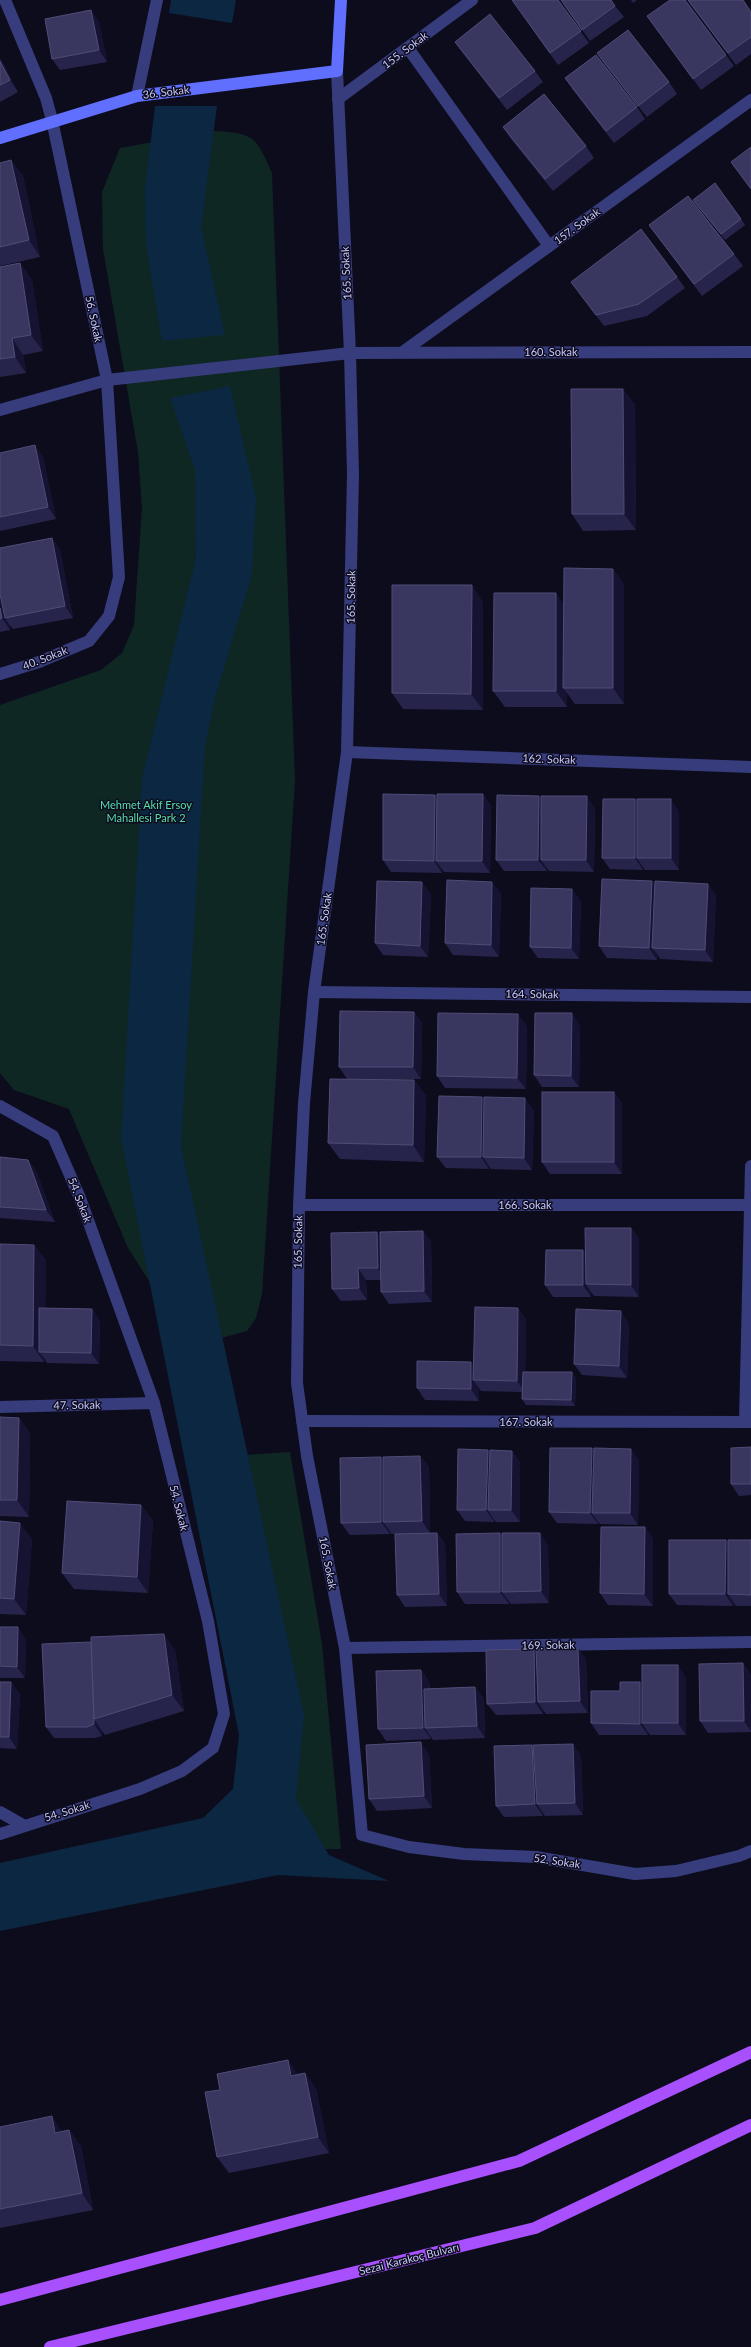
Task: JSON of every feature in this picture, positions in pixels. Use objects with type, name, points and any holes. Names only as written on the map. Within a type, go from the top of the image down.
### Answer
[{"type":"main road","name":"165. Sokak","points":[[337,71],[341,0]]},
{"type":"main road","name":"36. Sokak","points":[[0,138],[52,120],[137,96],[337,71]]},
{"type":"main road","points":[[0,2300],[519,2162],[751,2052]]},
{"type":"main road","name":"Sezai Karakoç Bulvarı","points":[[50,2347],[535,2228],[751,2124]]},
{"type":"street","name":"56. Sokak","points":[[5,0],[43,90],[52,120],[107,380],[119,577],[109,616],[89,641]]},
{"type":"street","points":[[137,96],[157,0]]},
{"type":"street","name":"155. Sokak","points":[[338,99],[472,0]]},
{"type":"street","points":[[408,48],[549,246]]},
{"type":"street","name":"165. Sokak","points":[[337,71],[350,353],[353,474],[347,752],[314,992],[304,1103],[299,1205],[297,1382],[302,1421],[345,1648],[362,1834]]},
{"type":"street","name":"157. Sokak","points":[[404,351],[751,100]]},
{"type":"street","name":"160. Sokak","points":[[0,410],[107,380],[350,353],[404,351],[751,352]]},
{"type":"street","name":"40. Sokak","points":[[0,674],[39,662],[89,641]]},
{"type":"street","name":"162. Sokak","points":[[347,752],[751,767]]},
{"type":"street","name":"164. Sokak","points":[[314,992],[751,997]]},
{"type":"street","name":"54. Sokak","points":[[0,1106],[54,1136],[80,1198],[154,1403],[208,1621],[224,1714],[214,1748],[182,1772],[140,1789],[23,1825],[0,1834]]},
{"type":"street","points":[[748,1422],[751,1166]]},
{"type":"street","name":"166. Sokak","points":[[299,1205],[750,1205]]},
{"type":"street","name":"47. Sokak","points":[[0,1407],[154,1403]]},
{"type":"street","name":"167. Sokak","points":[[302,1421],[748,1422]]},
{"type":"street","name":"169. Sokak","points":[[345,1648],[751,1642]]},
{"type":"street","points":[[0,1812],[23,1825]]},
{"type":"street","name":"52. Sokak","points":[[362,1834],[409,1847],[464,1854],[536,1858],[635,1874],[676,1871],[739,1856],[751,1851]]},
{"type":"green space","name":"Mehmet Akif Ersoy Mahallesi Park 2","points":[[213,131],[238,133],[252,139],[262,152],[272,173],[295,780],[262,1294],[256,1318],[247,1331],[203,1343],[171,1315],[128,1248],[69,1109],[14,1090],[0,1073],[0,705],[101,670],[122,653],[134,625],[142,508],[138,452],[103,249],[102,192],[120,148]]},
{"type":"green space","points":[[290,1452],[322,1644],[341,1849],[272,1849],[198,1458]]},
{"type":"water","points":[[171,0],[236,0],[232,23],[169,13]]},
{"type":"water","points":[[155,106],[217,106],[201,227],[225,335],[162,341],[146,245],[145,188]]},
{"type":"water","points":[[230,386],[256,498],[252,574],[215,698],[205,746],[181,1146],[304,1715],[296,1799],[329,1855],[389,1881],[278,1875],[0,1931],[0,1863],[203,1818],[233,1789],[239,1735],[121,1138],[142,778],[196,558],[195,470],[170,398]]},
{"type":"building","points":[[512,0],[558,0],[581,31],[550,53]]},
{"type":"building","points":[[561,0],[611,0],[615,6],[582,30]]},
{"type":"building","points":[[670,0],[685,0],[726,55],[693,79],[647,16]]},
{"type":"building","points":[[688,0],[743,0],[751,12],[751,37],[728,53]]},
{"type":"building","points":[[91,10],[99,50],[52,59],[45,19]]},
{"type":"building","points":[[490,14],[535,71],[499,98],[455,42]]},
{"type":"building","points":[[628,30],[669,82],[638,106],[597,53]]},
{"type":"building","points":[[596,55],[637,107],[606,131],[565,78]]},
{"type":"building","points":[[0,61],[10,80],[0,85]]},
{"type":"building","points":[[544,94],[586,146],[545,179],[503,127]]},
{"type":"building","points":[[751,147],[751,189],[731,162]]},
{"type":"building","points":[[11,160],[29,240],[0,247],[0,163]]},
{"type":"building","points":[[715,183],[741,219],[721,234],[693,200]]},
{"type":"building","points":[[688,196],[734,254],[694,284],[649,225]]},
{"type":"building","points":[[641,229],[677,277],[639,304],[596,315],[571,282]]},
{"type":"building","points":[[20,263],[31,335],[12,338],[15,357],[0,359],[0,267]]},
{"type":"building","points":[[571,389],[623,389],[624,514],[572,514]]},
{"type":"building","points":[[35,445],[48,507],[0,517],[0,453]]},
{"type":"building","points":[[52,538],[65,606],[5,618],[0,594],[0,548]]},
{"type":"building","points":[[564,568],[613,569],[613,688],[563,688]]},
{"type":"building","points":[[392,585],[472,585],[471,694],[392,693]]},
{"type":"building","points":[[494,593],[556,593],[556,691],[493,691]]},
{"type":"building","points":[[0,608],[2,618],[0,619]]},
{"type":"building","points":[[383,794],[435,795],[434,861],[383,860]]},
{"type":"building","points":[[437,794],[483,794],[482,861],[436,861]]},
{"type":"building","points":[[497,795],[539,796],[538,860],[496,860]]},
{"type":"building","points":[[541,796],[587,796],[586,860],[541,860]]},
{"type":"building","points":[[603,799],[635,799],[635,858],[602,858]]},
{"type":"building","points":[[637,799],[671,799],[671,858],[637,858]]},
{"type":"building","points":[[602,879],[652,881],[649,948],[599,946]]},
{"type":"building","points":[[447,880],[492,882],[491,945],[445,943]]},
{"type":"building","points":[[377,881],[422,882],[420,946],[375,943]]},
{"type":"building","points":[[655,881],[708,884],[705,950],[652,948]]},
{"type":"building","points":[[531,888],[572,889],[571,948],[530,947]]},
{"type":"building","points":[[340,1011],[414,1012],[413,1067],[339,1067]]},
{"type":"building","points":[[438,1013],[518,1014],[517,1078],[437,1076]]},
{"type":"building","points":[[535,1013],[572,1013],[571,1076],[534,1075]]},
{"type":"building","points":[[330,1079],[414,1080],[413,1145],[328,1143]]},
{"type":"building","points":[[542,1092],[614,1092],[614,1162],[542,1162]]},
{"type":"building","points":[[439,1096],[482,1097],[481,1157],[437,1157]]},
{"type":"building","points":[[484,1097],[525,1098],[524,1158],[483,1157]]},
{"type":"building","points":[[0,1157],[28,1160],[46,1210],[0,1207]]},
{"type":"building","points":[[585,1228],[631,1228],[631,1285],[586,1284]]},
{"type":"building","points":[[423,1231],[424,1291],[381,1292],[380,1232]]},
{"type":"building","points":[[377,1232],[378,1268],[358,1268],[359,1288],[332,1289],[331,1233]]},
{"type":"building","points":[[0,1244],[34,1245],[33,1346],[0,1345]]},
{"type":"building","points":[[546,1250],[583,1250],[583,1285],[545,1285]]},
{"type":"building","points":[[475,1307],[518,1308],[517,1381],[473,1380]]},
{"type":"building","points":[[39,1308],[92,1309],[91,1353],[39,1352]]},
{"type":"building","points":[[576,1309],[621,1311],[619,1366],[574,1364]]},
{"type":"building","points":[[417,1361],[471,1362],[471,1389],[417,1388]]},
{"type":"building","points":[[523,1372],[572,1372],[571,1400],[522,1399]]},
{"type":"building","points":[[0,1417],[19,1418],[17,1500],[0,1500]]},
{"type":"building","points":[[751,1447],[751,1484],[731,1484],[731,1448]]},
{"type":"building","points":[[550,1448],[592,1448],[590,1513],[549,1512]]},
{"type":"building","points":[[594,1448],[631,1449],[630,1513],[592,1513]]},
{"type":"building","points":[[458,1449],[488,1450],[486,1510],[457,1510]]},
{"type":"building","points":[[490,1450],[512,1451],[511,1510],[488,1510]]},
{"type":"building","points":[[420,1456],[422,1521],[383,1522],[383,1457]]},
{"type":"building","points":[[381,1457],[381,1522],[341,1523],[340,1458]]},
{"type":"building","points":[[67,1501],[141,1505],[137,1577],[62,1573]]},
{"type":"building","points":[[0,1521],[20,1523],[14,1599],[0,1598]]},
{"type":"building","points":[[601,1527],[645,1527],[644,1594],[600,1593]]},
{"type":"building","points":[[437,1533],[439,1594],[397,1595],[395,1534]]},
{"type":"building","points":[[500,1533],[500,1592],[457,1592],[456,1534]]},
{"type":"building","points":[[502,1533],[540,1533],[541,1591],[502,1592]]},
{"type":"building","points":[[669,1540],[726,1540],[725,1594],[669,1594]]},
{"type":"building","points":[[728,1540],[751,1540],[751,1595],[728,1594]]},
{"type":"building","points":[[0,1627],[18,1627],[17,1667],[0,1666]]},
{"type":"building","points":[[164,1634],[172,1695],[94,1719],[91,1637]]},
{"type":"building","points":[[91,1642],[94,1724],[87,1727],[46,1727],[42,1644]]},
{"type":"building","points":[[578,1648],[580,1701],[538,1702],[536,1649]]},
{"type":"building","points":[[534,1649],[535,1702],[487,1704],[486,1650]]},
{"type":"building","points":[[743,1663],[744,1721],[700,1721],[699,1664]]},
{"type":"building","points":[[642,1665],[678,1665],[678,1723],[642,1723]]},
{"type":"building","points":[[421,1670],[423,1728],[378,1729],[376,1671]]},
{"type":"building","points":[[0,1682],[11,1682],[9,1737],[0,1737]]},
{"type":"building","points":[[620,1682],[640,1682],[640,1724],[591,1723],[591,1691],[620,1691]]},
{"type":"building","points":[[475,1687],[477,1726],[425,1728],[424,1689]]},
{"type":"building","points":[[421,1742],[424,1796],[369,1799],[366,1745]]},
{"type":"building","points":[[573,1744],[575,1803],[537,1804],[533,1745]]},
{"type":"building","points":[[532,1745],[535,1804],[496,1806],[494,1746]]},
{"type":"building","points":[[288,2060],[291,2076],[305,2073],[318,2137],[217,2157],[205,2092],[220,2090],[217,2074]]},
{"type":"building","points":[[52,2116],[55,2133],[69,2130],[82,2193],[0,2209],[0,2127]]}]
